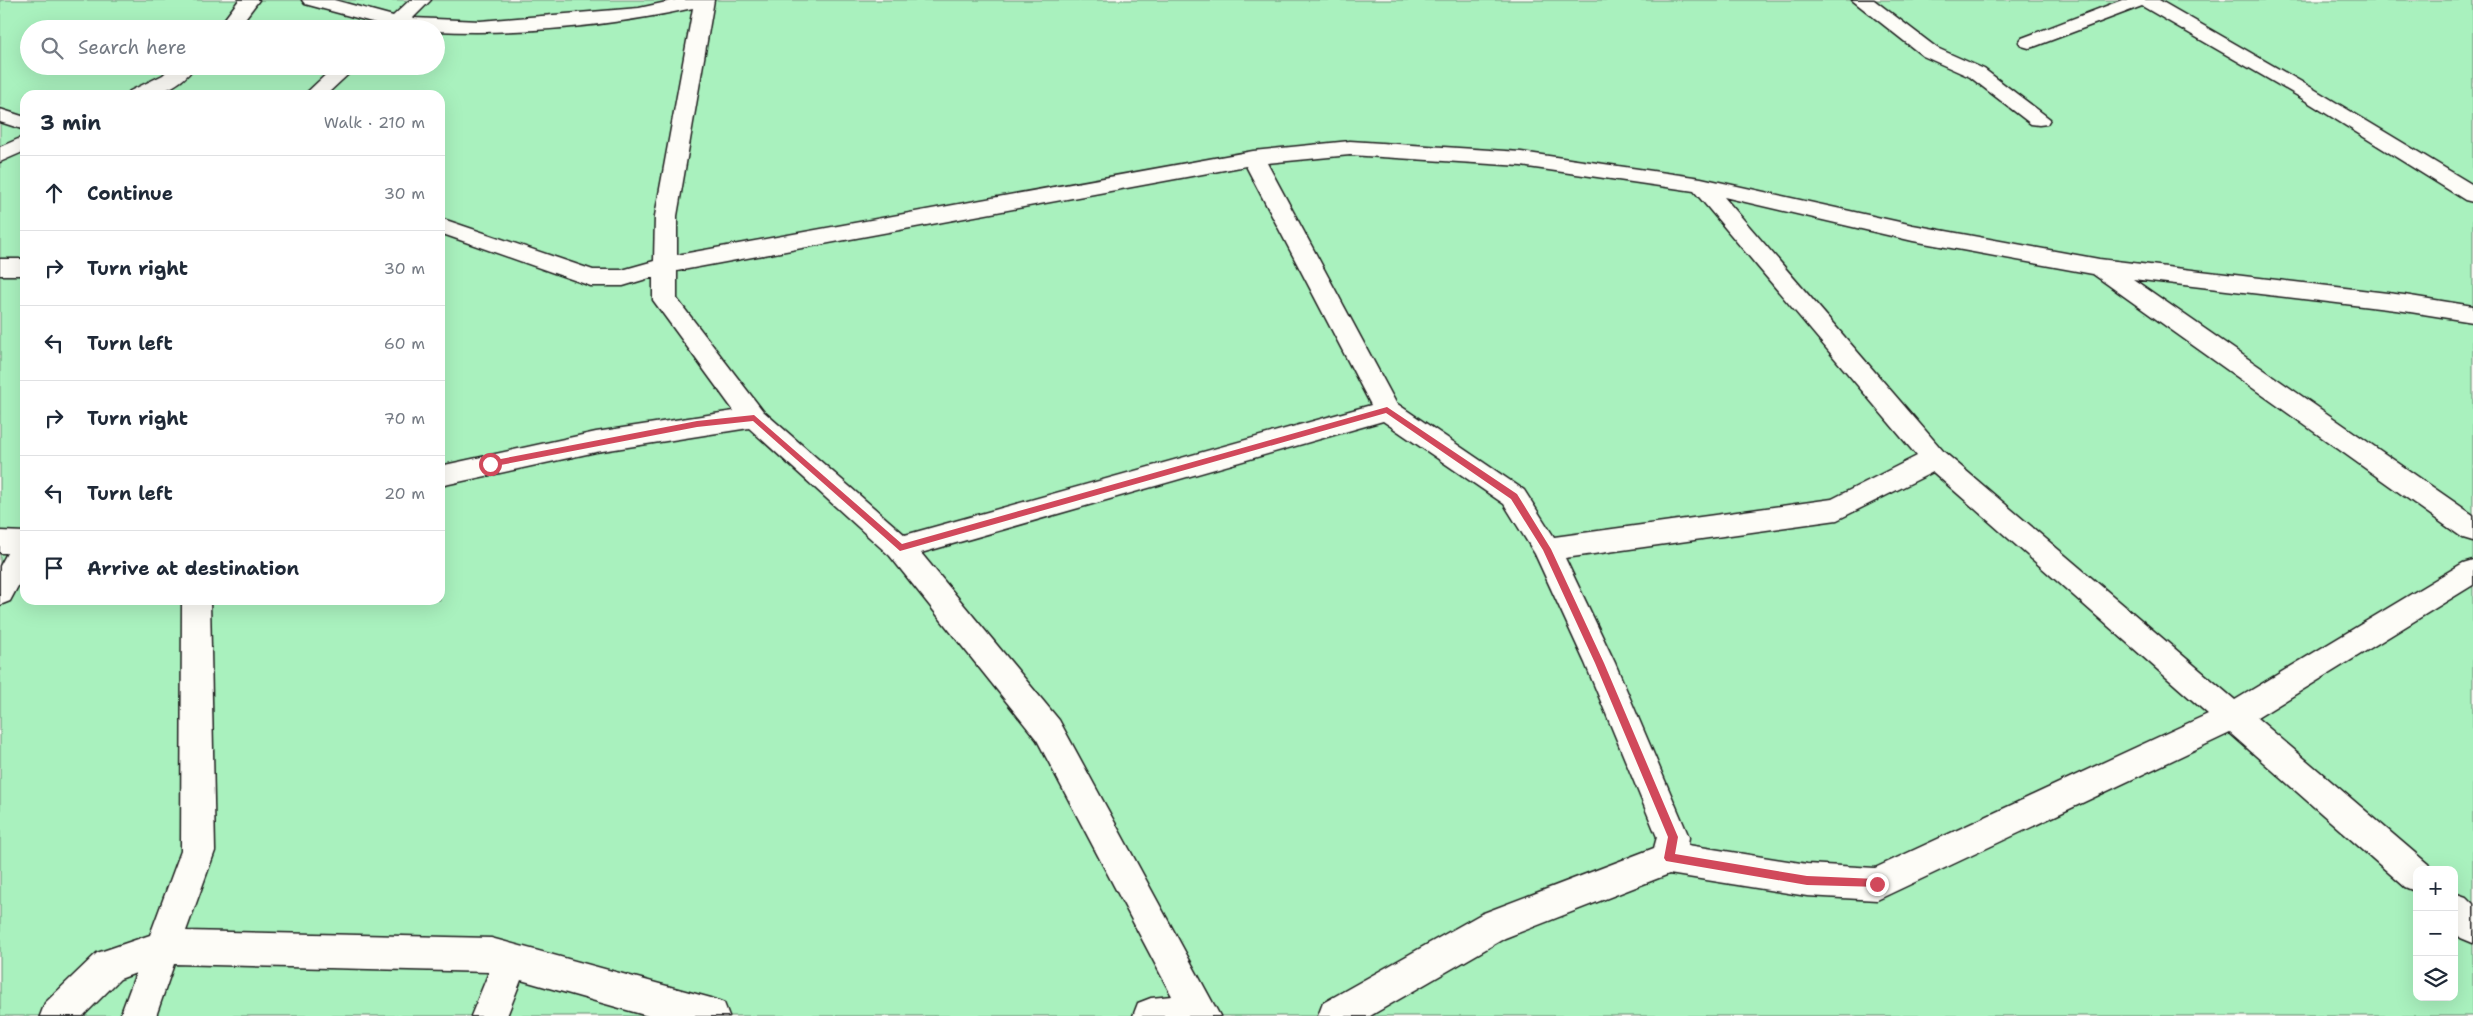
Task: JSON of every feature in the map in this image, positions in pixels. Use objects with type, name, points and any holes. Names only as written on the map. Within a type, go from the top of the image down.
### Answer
[{"type":"street","points":[[234,20],[249,0]]},
{"type":"street","points":[[312,0],[374,20]]},
{"type":"street","points":[[399,20],[421,0]]},
{"type":"street","points":[[445,26],[490,26],[639,14],[703,0],[666,216],[666,300],[754,418],[900,548],[1048,730],[1200,1013],[1151,1016]]},
{"type":"street","points":[[1862,0],[1930,52],[1977,73],[2039,119]]},
{"type":"street","points":[[2030,42],[2140,0]]},
{"type":"street","points":[[2145,0],[2305,92],[2473,195]]},
{"type":"street","points":[[147,90],[175,75]]},
{"type":"street","points":[[320,90],[337,75]]},
{"type":"street","points":[[0,116],[20,122]]},
{"type":"street","points":[[0,155],[20,145]]},
{"type":"street","points":[[451,234],[591,278],[623,278],[666,265],[1254,158],[1360,149],[1521,159],[1701,186],[1913,233],[2099,267],[2394,302],[2473,314]]},
{"type":"street","points":[[1254,158],[1387,410],[1514,496],[1547,549],[1600,663],[1673,837],[1669,858]]},
{"type":"street","points":[[1701,186],[1935,458],[2413,873]]},
{"type":"street","points":[[0,267],[20,267]]},
{"type":"street","points":[[2099,267],[2473,530]]},
{"type":"street","points":[[900,548],[1387,410]]},
{"type":"street","points":[[445,475],[629,436],[697,424],[754,418]]},
{"type":"street","points":[[1547,549],[1837,509],[1935,458]]},
{"type":"street","points":[[0,542],[20,544]]},
{"type":"street","points":[[0,593],[20,555]]},
{"type":"street","points":[[1336,1016],[1493,926],[1669,858],[1807,880],[1877,884],[2233,717],[2473,571]]},
{"type":"street","points":[[138,1016],[198,851],[196,605]]},
{"type":"street","points":[[2456,911],[2473,926]]},
{"type":"street","points":[[58,1016],[109,965],[164,948],[491,955],[711,1016]]},
{"type":"street","points":[[489,1016],[512,962]]},
{"type":"green space","points":[[0,0],[2473,0],[2473,1016],[0,1016]]},
{"type":"route","points":[[490,464],[697,424],[754,418],[900,548],[1387,410],[1514,496],[1547,549],[1600,663],[1673,837],[1669,858],[1807,880],[1877,884]]}]
